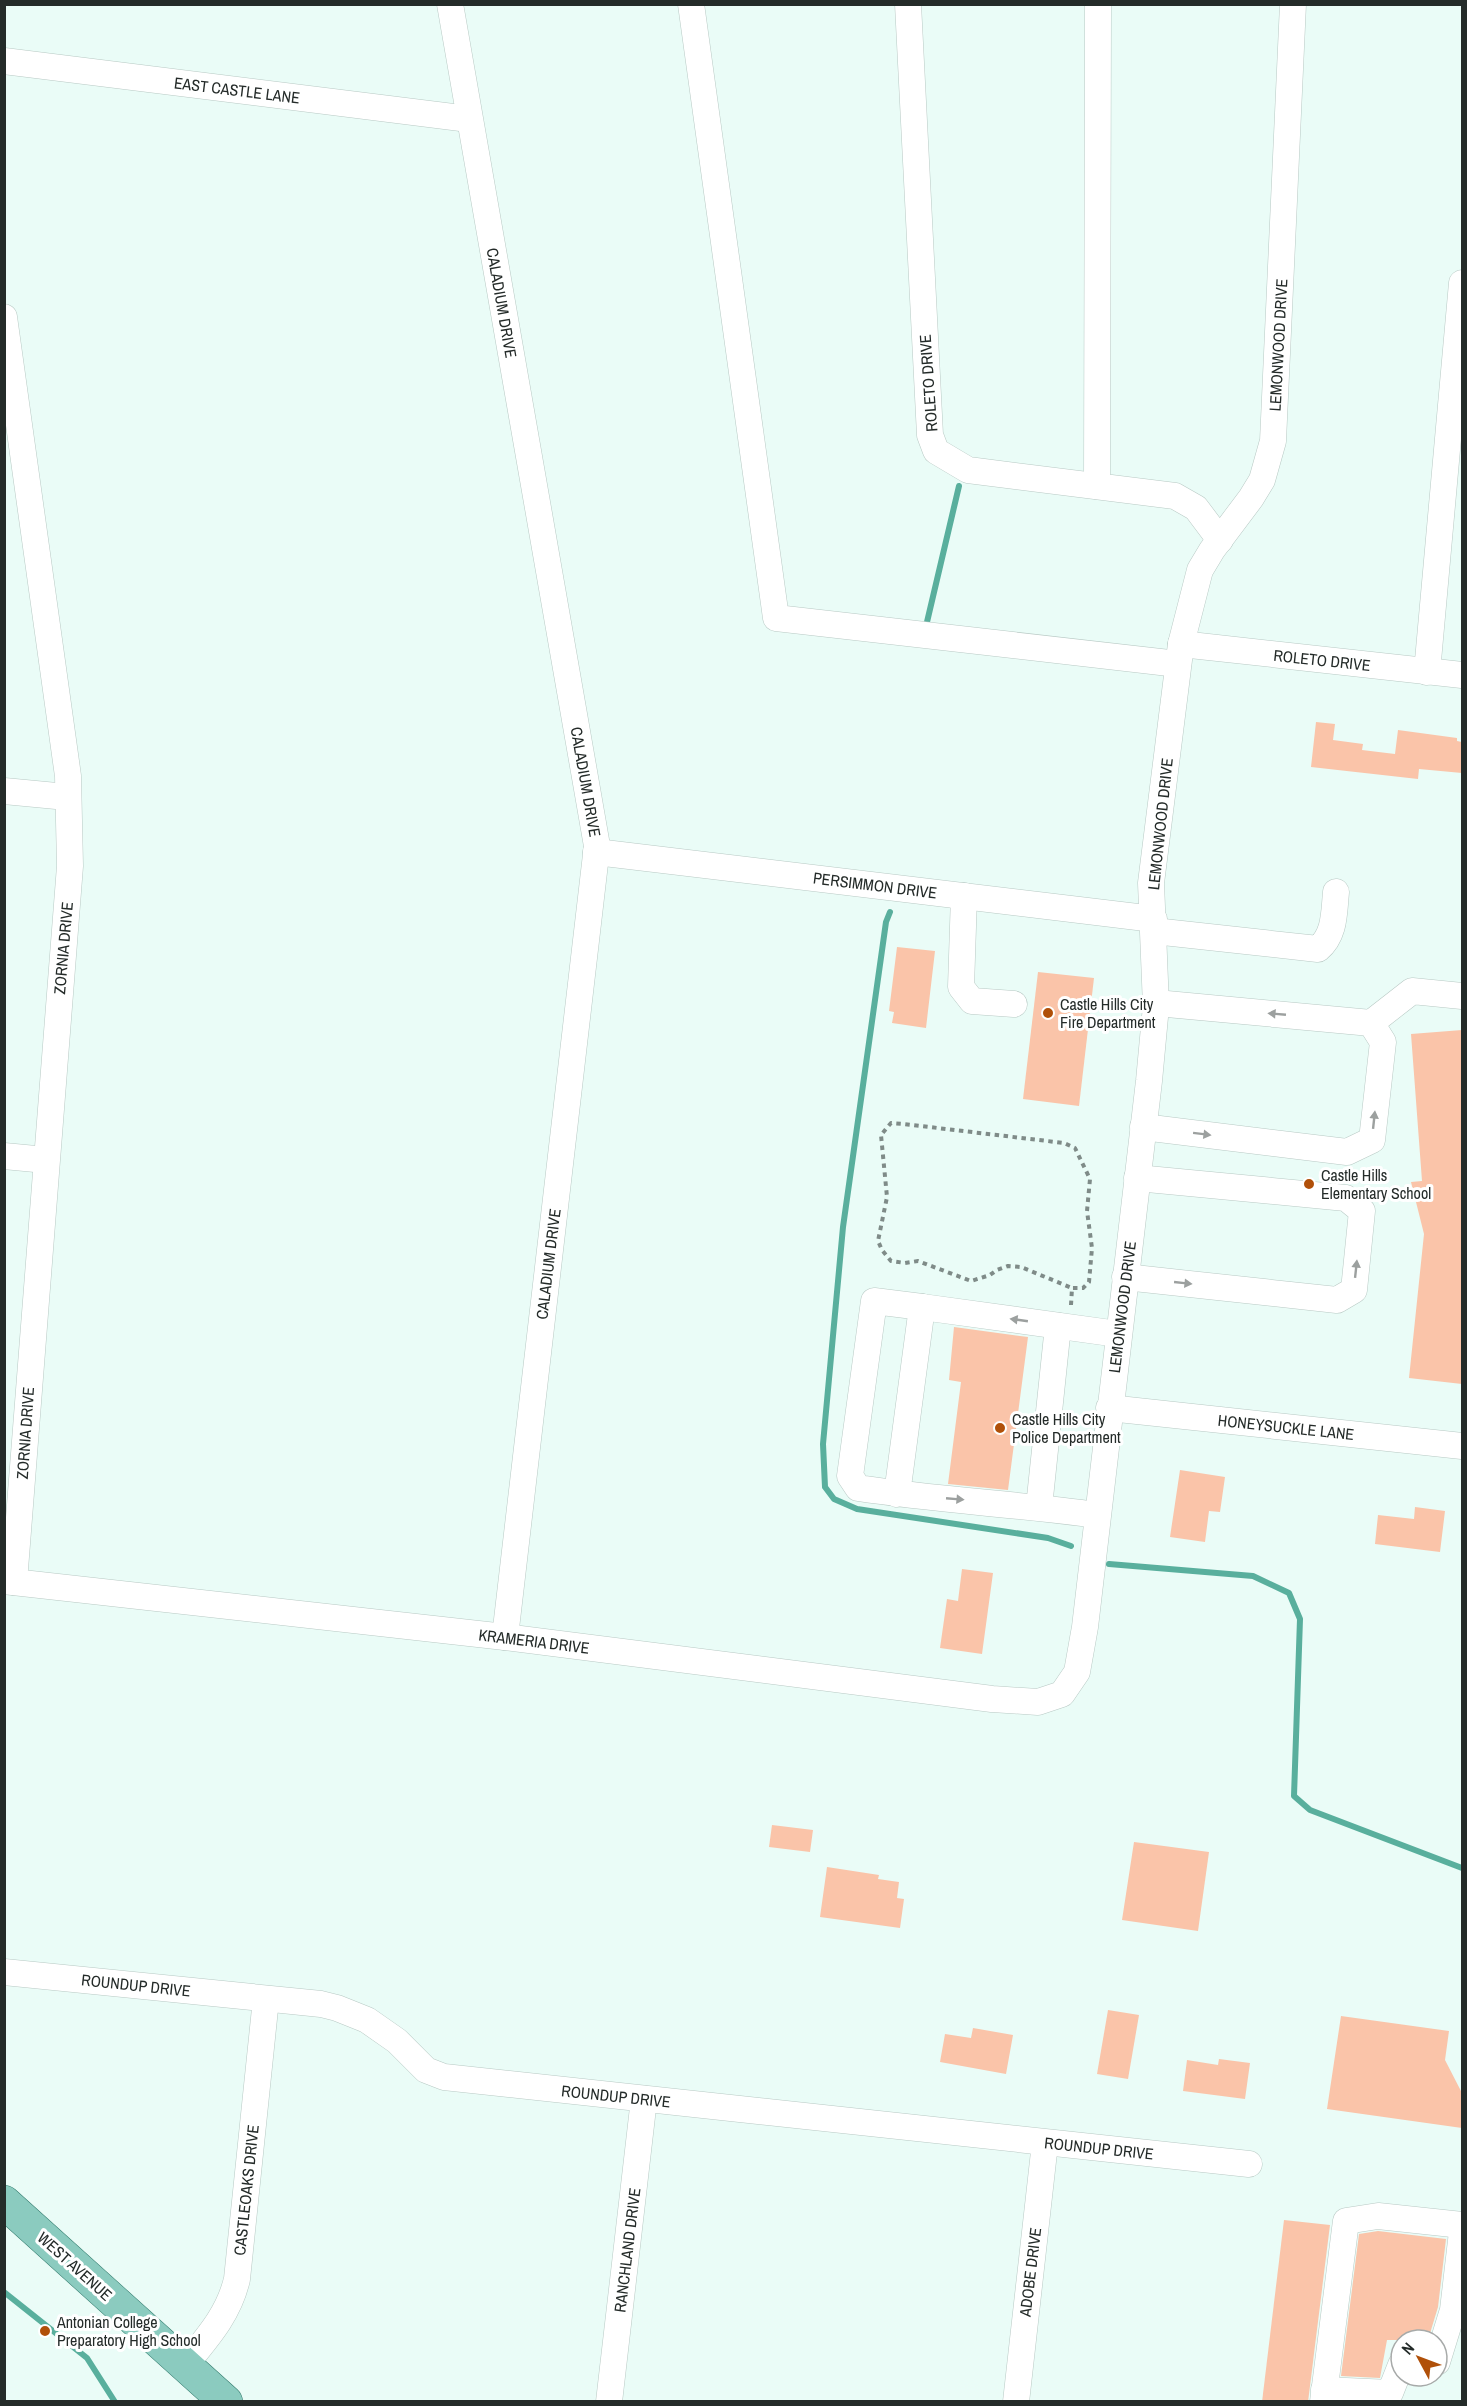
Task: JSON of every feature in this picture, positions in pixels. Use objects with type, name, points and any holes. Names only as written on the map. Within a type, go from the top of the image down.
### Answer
[{"type":"main road","name":"WEST AVENUE","points":[[4,2202],[226,2402]]},
{"type":"street","name":"CALADIUM DRIVE","points":[[450,4],[596,852],[505,1637]]},
{"type":"street","name":"ROLETO DRIVE","points":[[691,4],[776,618],[1179,654],[1462,675]]},
{"type":"street","name":"ROLETO DRIVE","points":[[908,4],[930,435],[936,451],[968,470],[1175,496],[1196,508],[1220,540]]},
{"type":"street","points":[[1097,486],[1098,4]]},
{"type":"street","name":"LEMONWOOD DRIVE","points":[[1062,1694],[1077,1672],[1085,1627],[1143,1127],[1156,1003],[1151,883],[1179,654],[1200,570],[1262,480],[1274,441],[1293,4]]},
{"type":"street","name":"EAST CASTLE LANE","points":[[4,61],[470,119]]},
{"type":"street","points":[[1427,672],[1462,283]]},
{"type":"street","name":"ZORNIA DRIVE","points":[[4,317],[68,776],[70,866],[9,1582]]},
{"type":"street","points":[[4,791],[68,797]]},
{"type":"street","name":"PERSIMMON DRIVE","points":[[596,852],[964,896],[1318,949],[1328,938],[1333,924],[1336,892]]},
{"type":"street","points":[[964,896],[961,987],[972,1001],[1014,1004]]},
{"type":"street","points":[[1156,1003],[1371,1023],[1412,991],[1462,996]]},
{"type":"street","points":[[1143,1127],[1347,1152],[1372,1140],[1383,1041],[1371,1023]]},
{"type":"street","points":[[4,1156],[46,1160]]},
{"type":"street","points":[[1125,1277],[1337,1300],[1354,1290],[1362,1211],[1346,1198],[1137,1178]]},
{"type":"street","points":[[1097,1515],[858,1488],[850,1476],[874,1301],[1118,1334]]},
{"type":"street","points":[[897,1494],[922,1307]]},
{"type":"street","points":[[1039,1507],[1064,1326]]},
{"type":"street","name":"HONEYSUCKLE LANE","points":[[1109,1408],[1462,1446]]},
{"type":"street","name":"KRAMERIA DRIVE","points":[[9,1582],[505,1637],[992,1699],[1038,1702],[1062,1694]]},
{"type":"street","name":"ROUNDUP DRIVE","points":[[4,1972],[321,2004],[367,2020],[397,2041],[426,2070],[444,2077],[1248,2164]]},
{"type":"street","name":"CASTLEOAKS DRIVE","points":[[185,2365],[218,2325],[233,2297],[237,2279],[266,1999]]},
{"type":"street","name":"RANCHLAND DRIVE","points":[[609,2402],[644,2099]]},
{"type":"street","name":"ADOBE DRIVE","points":[[1016,2402],[1045,2143]]},
{"type":"street","points":[[1392,2388],[1390,2393],[1323,2396],[1346,2221],[1378,2216],[1462,2225]]},
{"type":"street","points":[[1447,2328],[1453,2310],[1462,2232]]},
{"type":"path","points":[[891,1122],[1064,1143],[1075,1148],[1090,1179],[1087,1211],[1092,1248],[1089,1282],[1083,1287],[1072,1288],[1022,1267],[1008,1266],[971,1281],[918,1261],[905,1263],[891,1261],[878,1241],[887,1197],[881,1135],[891,1122]]},
{"type":"path","points":[[1064,1326],[1072,1288]]},
{"type":"building","points":[[1316,722],[1335,724],[1333,740],[1363,744],[1362,750],[1395,754],[1398,730],[1457,738],[1457,741],[1462,742],[1462,773],[1419,769],[1418,779],[1311,767]]},
{"type":"building","points":[[897,947],[935,951],[926,1028],[892,1023],[894,1012],[889,1011]]},
{"type":"building","points":[[1038,972],[1094,978],[1079,1106],[1023,1099]]},
{"type":"building","points":[[1462,1030],[1462,1384],[1409,1378],[1424,1234],[1411,1182],[1422,1181],[1411,1034]]},
{"type":"building","points":[[954,1327],[1028,1337],[1008,1490],[948,1484],[961,1382],[949,1380]]},
{"type":"building","points":[[1180,1470],[1225,1477],[1220,1512],[1209,1511],[1205,1542],[1170,1537]]},
{"type":"building","points":[[1415,1507],[1445,1511],[1440,1552],[1375,1544],[1378,1515],[1414,1519]]},
{"type":"building","points":[[962,1569],[993,1573],[982,1654],[940,1648],[947,1599],[958,1601]]},
{"type":"building","points":[[772,1825],[813,1830],[810,1852],[769,1847]]},
{"type":"building","points":[[1134,1842],[1209,1852],[1198,1931],[1122,1920]]},
{"type":"building","points":[[827,1867],[879,1875],[878,1879],[899,1882],[897,1898],[904,1899],[900,1928],[820,1917]]},
{"type":"building","points":[[1108,2010],[1139,2015],[1128,2079],[1097,2074]]},
{"type":"building","points":[[1341,2016],[1449,2031],[1445,2060],[1462,2093],[1462,2128],[1327,2109]]},
{"type":"building","points":[[973,2028],[1013,2035],[1006,2074],[940,2062],[945,2034],[971,2038]]},
{"type":"building","points":[[1219,2059],[1250,2063],[1245,2099],[1183,2091],[1187,2060],[1218,2065]]},
{"type":"building","points":[[1284,2220],[1330,2225],[1308,2402],[1262,2402]]},
{"type":"building","points":[[1378,2231],[1446,2239],[1438,2307],[1432,2328],[1389,2328],[1389,2340],[1387,2340],[1380,2378],[1341,2376],[1359,2234]]},
{"type":"waterway","points":[[927,622],[959,486]]},
{"type":"waterway","points":[[890,912],[886,922],[843,1227],[823,1444],[825,1487],[834,1499],[857,1509],[1048,1538],[1071,1546]]},
{"type":"waterway","points":[[1109,1564],[1253,1576],[1289,1593],[1300,1619],[1294,1796],[1310,1810],[1462,1868]]},
{"type":"waterway","points":[[4,2292],[87,2358],[115,2402]]},
{"type":"place","name":"Castle Hills City Fire Department","points":[[1048,1013]]},
{"type":"place","name":"Castle Hills Elementary School","points":[[1309,1184]]},
{"type":"place","name":"Castle Hills City Police Department","points":[[1000,1428]]},
{"type":"place","name":"Antonian College Preparatory High School","points":[[45,2331]]}]
